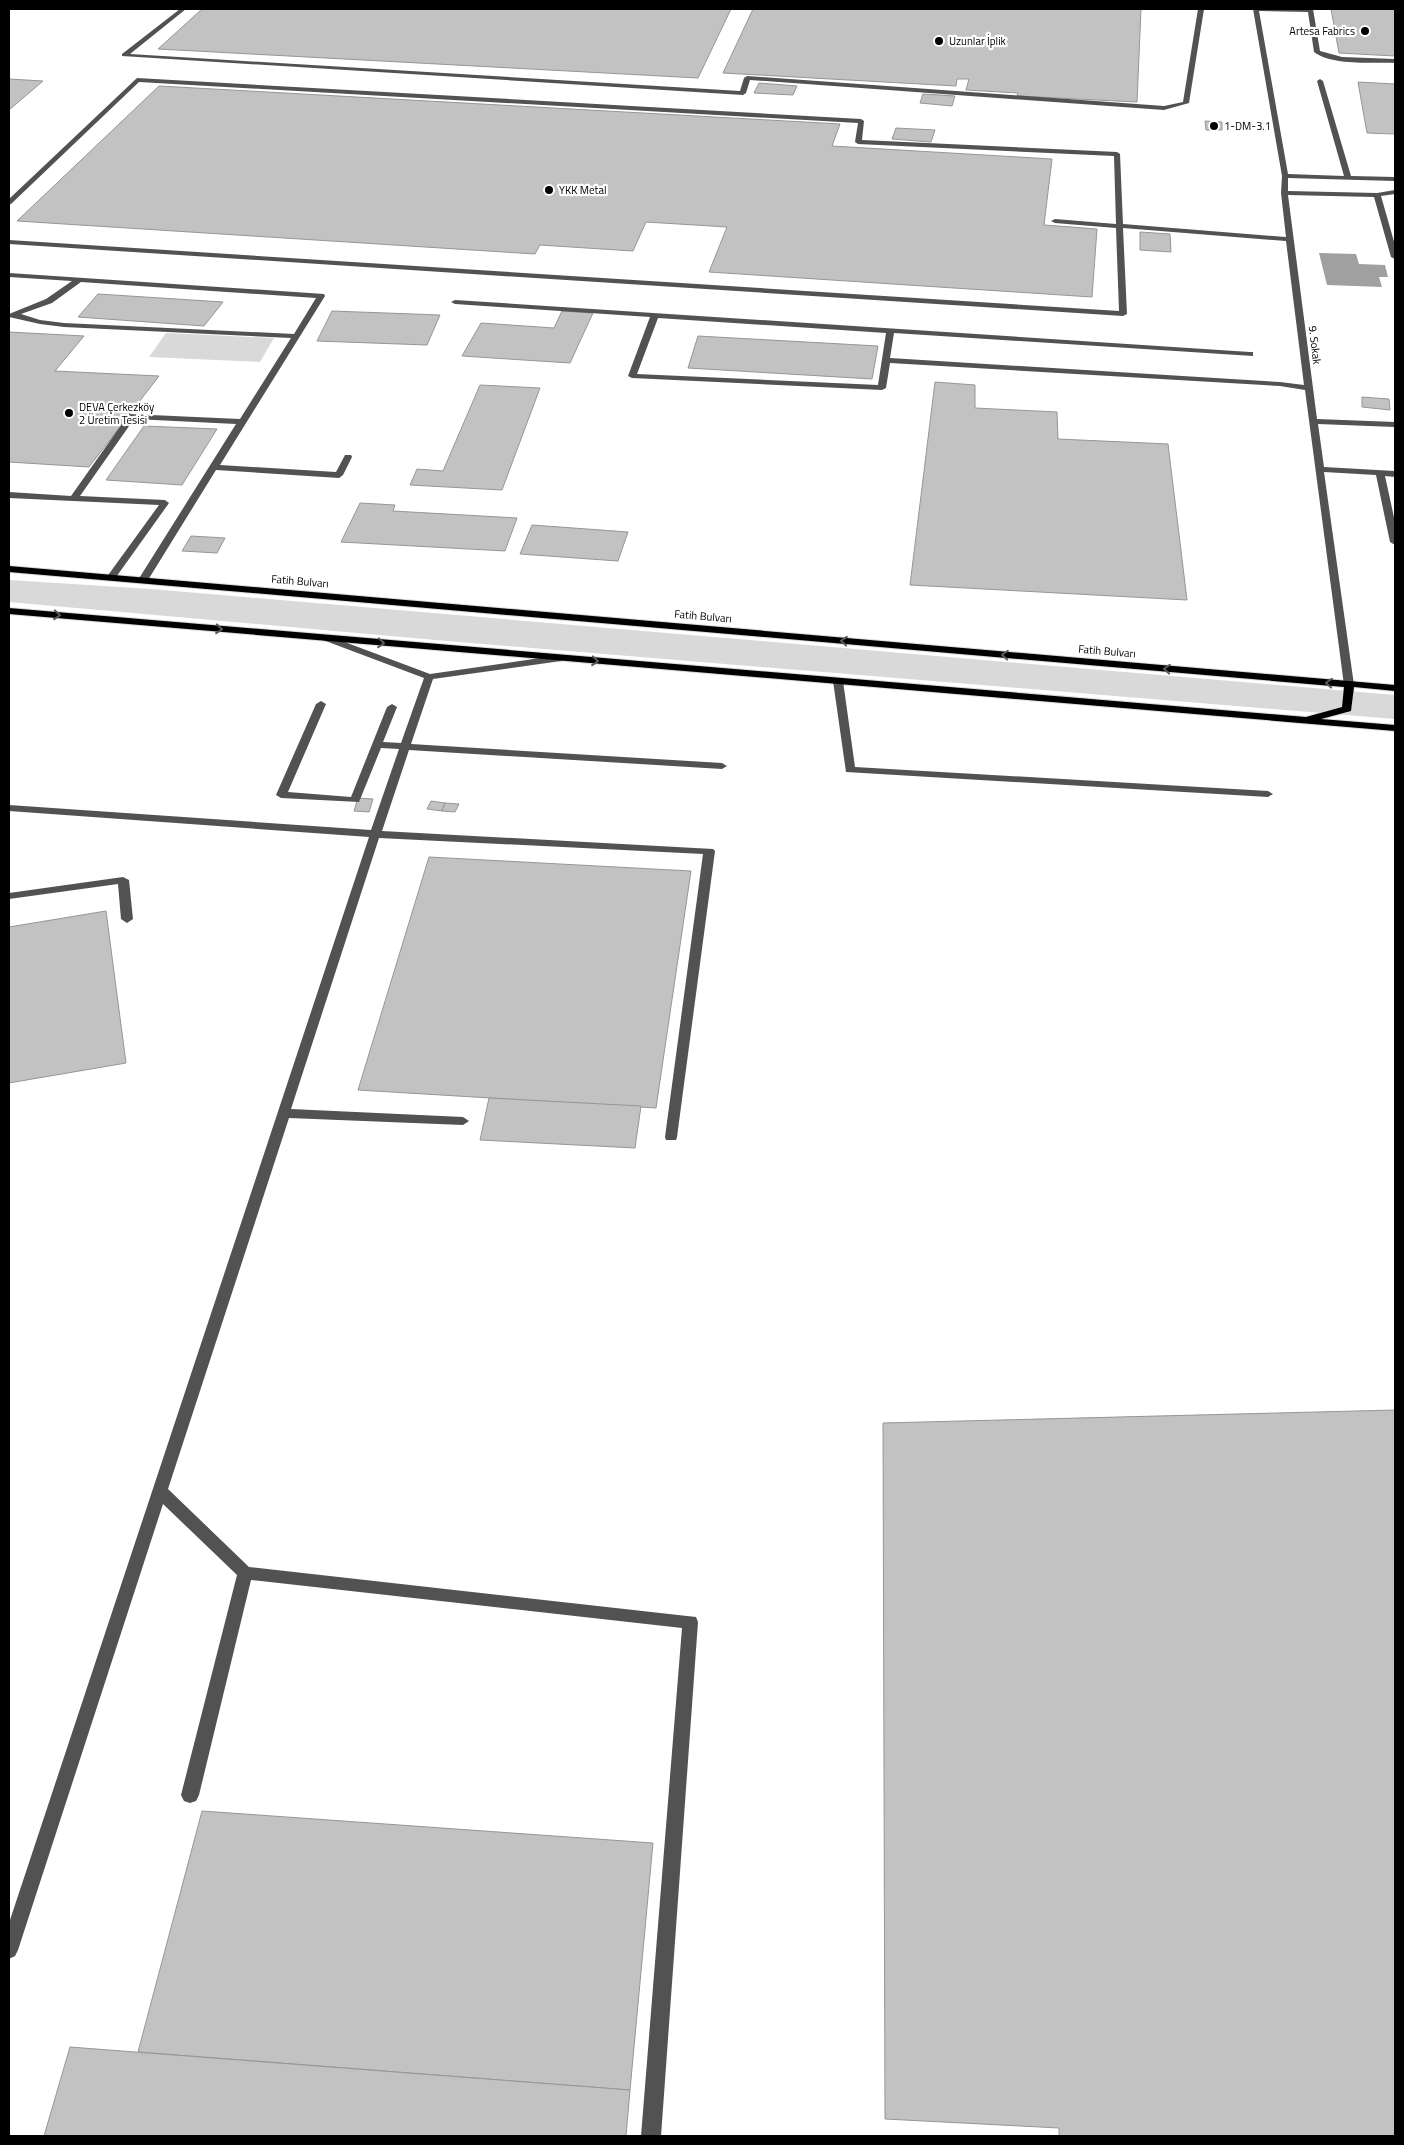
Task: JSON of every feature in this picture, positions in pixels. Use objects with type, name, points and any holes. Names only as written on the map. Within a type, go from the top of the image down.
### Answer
[{"type":"main road","name":"Fatih Bulvarı","points":[[9,569],[1395,688]]},
{"type":"main road","points":[[9,611],[1395,728]]},
{"type":"main road","points":[[1302,720],[1347,708],[1349,685]]},
{"type":"street","points":[[183,9],[124,55],[742,93],[747,78],[1164,108],[1186,103],[1201,9]]},
{"type":"street","points":[[1256,9],[1310,9],[1317,52],[1320,54],[1333,57],[1395,60]]},
{"type":"street","name":"9. Sokak","points":[[1256,9],[1285,176],[1284,193],[1349,685]]},
{"type":"street","points":[[9,203],[137,80],[861,120],[858,142],[1117,154],[1123,314],[9,242]]},
{"type":"street","points":[[1320,81],[1348,177]]},
{"type":"street","points":[[1285,176],[1395,180]]},
{"type":"street","points":[[1284,193],[1377,195],[1395,192]]},
{"type":"street","points":[[1377,195],[1395,258]]},
{"type":"street","points":[[1055,221],[1290,239]]},
{"type":"street","points":[[9,275],[322,296],[143,580]]},
{"type":"street","points":[[11,315],[49,301],[78,281]]},
{"type":"street","points":[[454,302],[1250,354]]},
{"type":"street","points":[[11,315],[40,322],[64,325],[297,336]]},
{"type":"street","points":[[655,315],[632,376],[882,388],[890,330]]},
{"type":"street","points":[[886,360],[1280,384],[1309,388]]},
{"type":"street","points":[[74,498],[132,416],[242,422]]},
{"type":"street","points":[[1313,421],[1395,424]]},
{"type":"street","points":[[214,467],[339,475],[348,457]]},
{"type":"street","points":[[1320,469],[1395,474]]},
{"type":"street","points":[[1380,473],[1395,542]]},
{"type":"street","points":[[9,495],[165,503],[111,578]]},
{"type":"street","points":[[326,638],[429,677],[561,658]]},
{"type":"street","points":[[9,1950],[375,834],[429,677]]},
{"type":"street","points":[[838,681],[850,770],[1268,794]]},
{"type":"street","points":[[321,704],[280,795],[355,800],[392,707]]},
{"type":"street","points":[[378,745],[722,766]]},
{"type":"street","points":[[9,808],[375,834],[709,851],[671,1137]]},
{"type":"street","points":[[9,896],[123,880],[127,919]]},
{"type":"street","points":[[284,1113],[464,1121]]},
{"type":"street","points":[[160,1491],[245,1573],[690,1622],[651,2136]]},
{"type":"street","points":[[190,1795],[245,1573]]},
{"type":"shaded area","points":[[1319,253],[1356,254],[1359,264],[1385,265],[1388,277],[1379,277],[1382,287],[1327,285]]},
{"type":"shaded area","points":[[166,333],[274,338],[260,362],[149,357]]},
{"type":"shaded area","points":[[9,580],[151,589],[1395,695],[1395,719],[458,642],[9,602]]},
{"type":"building","points":[[202,9],[731,9],[698,78],[158,49]]},
{"type":"building","name":"Uzunlar İplik","points":[[753,9],[1141,9],[1137,102],[1017,96],[1018,93],[966,90],[969,79],[957,79],[956,86],[723,73]]},
{"type":"building","name":"Artesa Fabrics","points":[[1331,9],[1395,9],[1395,56],[1339,53]]},
{"type":"building","points":[[9,79],[43,81],[9,110]]},
{"type":"building","points":[[1358,82],[1395,84],[1395,134],[1367,133]]},
{"type":"building","points":[[759,83],[797,86],[793,95],[754,93]]},
{"type":"building","name":"YKK Metal","points":[[159,86],[840,124],[832,146],[1052,159],[1044,225],[1097,229],[1092,297],[709,272],[727,227],[646,222],[633,251],[540,245],[535,254],[17,221]]},
{"type":"building","points":[[923,94],[955,96],[952,106],[920,103]]},
{"type":"building","name":"1-DM-3.1","points":[[1205,121],[1222,122],[1222,130],[1206,130]]},
{"type":"building","points":[[896,128],[935,130],[931,142],[892,139]]},
{"type":"building","points":[[1140,232],[1170,234],[1171,252],[1140,250]]},
{"type":"building","points":[[98,294],[223,302],[204,326],[78,317]]},
{"type":"building","points":[[332,311],[440,315],[427,345],[317,341]]},
{"type":"building","points":[[562,311],[593,313],[570,363],[462,356],[481,323],[554,328]]},
{"type":"building","name":"DEVA Çerkezköy 2 Üretim Tesisi","points":[[9,332],[84,336],[55,371],[159,376],[89,467],[9,462]]},
{"type":"building","points":[[698,336],[878,346],[872,379],[688,368]]},
{"type":"building","points":[[935,382],[975,385],[975,408],[1057,412],[1058,439],[1168,444],[1187,600],[910,585]]},
{"type":"building","points":[[480,385],[540,388],[502,490],[410,485],[417,469],[443,471]]},
{"type":"building","points":[[1362,397],[1389,399],[1390,410],[1362,407]]},
{"type":"building","points":[[144,426],[217,429],[182,485],[106,480]]},
{"type":"building","points":[[360,503],[395,505],[393,511],[517,518],[505,551],[341,542]]},
{"type":"building","points":[[532,525],[628,532],[618,561],[520,554]]},
{"type":"building","points":[[191,536],[225,538],[217,553],[182,551]]},
{"type":"building","points":[[358,798],[373,799],[369,812],[354,811]]},
{"type":"building","points":[[431,801],[445,803],[442,811],[427,809]]},
{"type":"building","points":[[445,803],[459,804],[455,812],[442,811]]},
{"type":"building","points":[[429,857],[691,871],[656,1108],[358,1090]]},
{"type":"building","points":[[106,911],[126,1063],[9,1083],[9,927]]},
{"type":"building","points":[[489,1098],[641,1106],[635,1148],[480,1140]]},
{"type":"building","points":[[1395,1410],[1395,2136],[1059,2136],[1059,2128],[885,2119],[883,1423]]},
{"type":"building","points":[[202,1811],[653,1843],[630,2090],[138,2052]]},
{"type":"building","points":[[70,2047],[630,2090],[626,2136],[44,2136]]},
{"type":"place","name":"Artesa Fabrics","points":[[1365,31]]},
{"type":"place","name":"Uzunlar İplik","points":[[939,41]]},
{"type":"place","name":"1-DM-3.1","points":[[1214,126]]},
{"type":"place","name":"YKK Metal","points":[[549,190]]},
{"type":"place","name":"DEVA Çerkezköy 2 Üretim Tesisi","points":[[69,413]]}]
